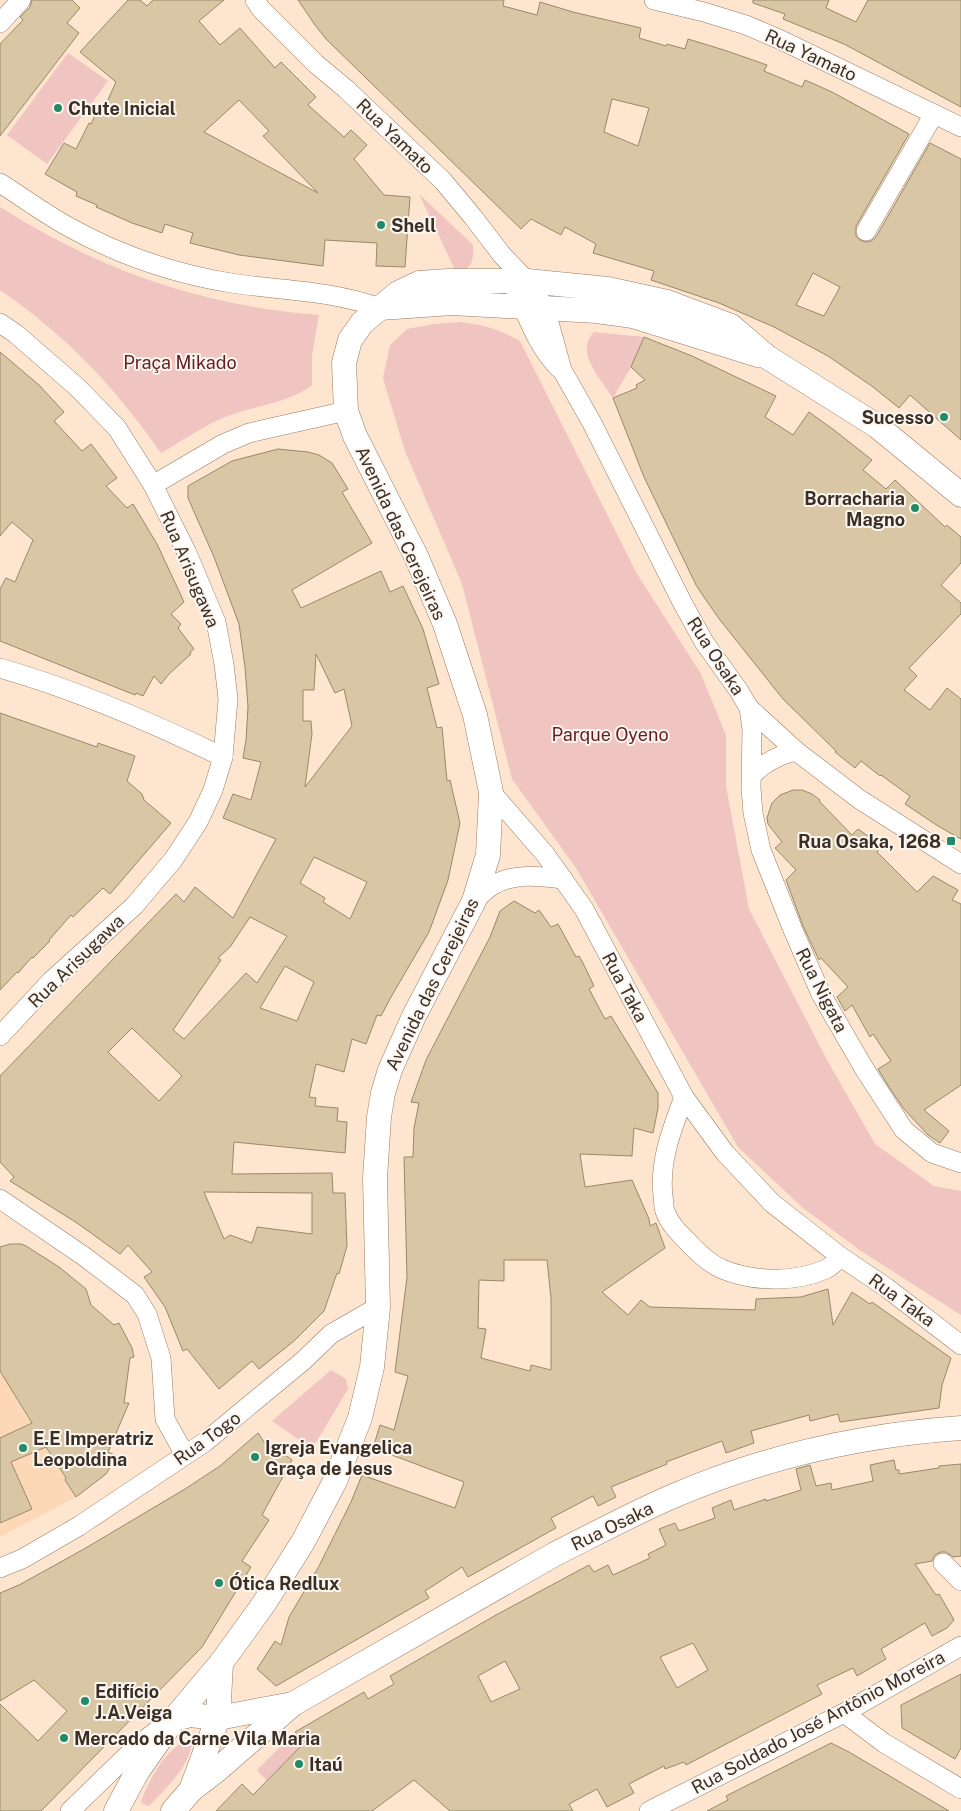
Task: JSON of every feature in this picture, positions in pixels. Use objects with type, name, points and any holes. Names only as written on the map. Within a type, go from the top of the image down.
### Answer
[{"type":"main road","name":"Avenida das Cerejeiras","points":[[116,1811],[137,1772],[174,1719],[221,1663],[263,1605],[303,1542],[334,1481],[362,1410],[372,1367],[378,1307],[375,1178],[379,1117],[383,1093],[390,1070],[414,1016],[474,900],[488,855],[491,792],[475,715],[445,624],[416,556],[355,436],[346,412],[344,363],[350,340],[362,323],[398,293],[419,284],[448,281],[519,281],[608,289],[667,302],[731,326],[767,357],[877,426],[961,495]]},
{"type":"main road","name":"Avenida das Cerejeiras","points":[[380,308],[452,303],[597,311],[633,316],[767,357]]},
{"type":"main road","name":"Rua Osaka","points":[[294,1704],[555,1554],[671,1497],[773,1460],[817,1448],[873,1437],[961,1428]]},
{"type":"main road","points":[[190,1790],[218,1718],[221,1663]]},
{"type":"main road","points":[[174,1719],[190,1715],[218,1718],[294,1704]]},
{"type":"main road","points":[[173,1811],[190,1790],[217,1770],[294,1704]]},
{"type":"street","points":[[0,23],[21,0]]},
{"type":"street","name":"Rua Yamato","points":[[255,0],[316,64],[346,89],[443,181],[502,255],[519,281]]},
{"type":"street","name":"Rua Yamato","points":[[654,0],[704,12],[781,40],[961,127]]},
{"type":"street","points":[[866,231],[934,114]]},
{"type":"street","points":[[0,183],[68,226],[121,251],[173,270],[231,283],[338,295],[380,308]]},
{"type":"street","name":"Rua Osaka","points":[[519,281],[534,307],[562,370],[596,431],[704,642],[749,708],[796,751],[859,799],[961,864]]},
{"type":"street","name":"Rua Arisugawa","points":[[0,322],[77,387],[117,428],[153,485],[187,553],[216,622],[228,699],[222,757],[213,790],[198,822],[173,860],[134,906],[51,981],[0,1036]]},
{"type":"street","points":[[153,485],[222,444],[249,433],[346,412]]},
{"type":"street","points":[[0,668],[32,677],[162,727],[222,757]]},
{"type":"street","name":"Rua Nigata","points":[[749,708],[752,729],[753,813],[761,850],[821,994],[865,1070],[904,1130],[932,1153],[961,1163]]},
{"type":"street","points":[[752,775],[763,764],[781,754],[796,751]]},
{"type":"street","name":"Rua Taka","points":[[491,792],[545,854],[584,909],[684,1097],[725,1153],[751,1183],[772,1203],[841,1257],[887,1288],[961,1346]]},
{"type":"street","points":[[474,900],[492,886],[512,877],[538,875],[563,879]]},
{"type":"street","points":[[684,1097],[667,1144],[661,1178],[664,1210],[673,1227],[707,1260],[721,1268],[747,1277],[779,1278],[807,1276],[828,1268],[841,1257]]},
{"type":"street","points":[[0,1199],[135,1295],[147,1314],[161,1358],[165,1419],[185,1455]]},
{"type":"street","name":"Rua Togo","points":[[0,1568],[22,1559],[79,1526],[185,1455],[242,1412],[304,1360],[331,1334],[378,1307]]},
{"type":"street","points":[[943,1562],[961,1582]]},
{"type":"street","name":"Rua Soldado José Antônio Moreira","points":[[649,1811],[844,1713],[961,1646]]},
{"type":"street","points":[[844,1713],[884,1743],[961,1789]]},
{"type":"street","points":[[71,1810],[138,1745],[174,1719]]},
{"type":"shaded area","name":"E.E Imperatriz Leopoldina","points":[[0,1345],[35,1367],[11,1390],[76,1497],[0,1537]]},
{"type":"green space","name":"Chute Inicial","points":[[68,53],[108,81],[47,164],[7,135]]},
{"type":"green space","points":[[419,194],[473,245],[471,263],[466,270],[456,272]]},
{"type":"green space","name":"Praça Mikado","points":[[0,207],[75,249],[153,281],[234,303],[319,315],[312,355],[312,385],[293,396],[225,417],[161,453],[126,406],[88,364],[47,326],[0,290]]},
{"type":"green space","name":"Parque Oyeno","points":[[460,322],[491,328],[520,341],[636,572],[701,674],[726,735],[726,786],[749,909],[827,1060],[875,1144],[934,1186],[961,1191],[961,1315],[861,1251],[803,1208],[738,1147],[576,868],[512,779],[462,584],[405,451],[383,378],[390,345],[407,329]]},
{"type":"green space","points":[[594,332],[644,337],[631,367],[613,398],[596,374],[588,357],[587,348]]},
{"type":"green space","points":[[331,1370],[346,1379],[348,1389],[312,1449],[272,1421]]},
{"type":"green space","points":[[289,1738],[299,1748],[267,1781],[257,1770]]},
{"type":"green space","points":[[188,1739],[192,1742],[190,1752],[181,1769],[149,1806],[143,1804],[141,1801],[159,1766],[172,1750]]},
{"type":"building","points":[[32,0],[72,0],[80,8],[67,23],[79,33],[0,136],[0,44],[23,20],[20,17],[30,7]]},
{"type":"building","points":[[128,0],[140,0],[147,6],[153,0],[224,0],[199,21],[220,45],[240,28],[275,68],[281,62],[316,97],[308,105],[344,137],[351,130],[367,145],[354,159],[384,195],[410,197],[405,267],[376,266],[377,243],[325,240],[323,266],[239,255],[190,243],[193,233],[165,224],[162,233],[132,223],[76,196],[77,192],[45,174],[64,143],[76,149],[96,113],[101,115],[116,82],[80,52]],"holes":[[[239,100],[269,131],[263,136],[318,193],[204,132]]]},
{"type":"building","points":[[298,0],[504,0],[503,6],[537,15],[540,2],[641,28],[639,38],[666,46],[667,44],[685,49],[688,39],[767,65],[764,71],[802,87],[805,80],[832,92],[909,134],[856,226],[856,236],[865,242],[871,241],[876,237],[930,143],[961,159],[961,440],[910,395],[899,408],[873,387],[828,356],[774,327],[719,303],[651,280],[654,271],[593,253],[596,244],[565,227],[561,235],[531,219],[521,229],[326,39]],"holes":[[[612,99],[649,108],[638,146],[604,132]],[[813,273],[840,287],[824,316],[796,305]]]},
{"type":"building","points":[[753,0],[829,0],[826,8],[856,22],[868,0],[961,0],[961,107],[844,44],[783,19],[785,14],[753,3]]},
{"type":"building","points":[[644,337],[692,356],[776,396],[765,417],[793,435],[809,412],[872,460],[863,470],[886,489],[895,480],[945,527],[947,525],[961,537],[961,563],[941,585],[961,603],[961,614],[909,668],[917,676],[904,690],[930,710],[947,688],[961,699],[961,839],[905,804],[910,796],[861,761],[855,768],[835,752],[783,699],[720,620],[696,585],[644,477],[613,398],[637,388],[636,385],[645,380],[631,367]]},
{"type":"building","points":[[0,352],[39,385],[64,412],[54,421],[82,451],[91,444],[117,478],[106,486],[127,508],[133,504],[157,544],[184,602],[171,614],[181,624],[178,628],[194,649],[161,684],[154,676],[143,696],[136,693],[135,695],[0,641],[0,589],[6,578],[15,582],[33,540],[12,522],[0,536]]},
{"type":"building","points":[[278,449],[308,452],[319,455],[332,463],[348,489],[342,492],[372,543],[292,590],[301,608],[381,571],[390,592],[403,586],[423,629],[439,684],[427,688],[437,728],[442,727],[447,781],[450,780],[460,823],[448,880],[429,932],[381,1016],[377,1015],[366,1044],[352,1039],[344,1072],[316,1064],[309,1097],[316,1098],[315,1106],[338,1108],[337,1121],[347,1122],[345,1153],[234,1142],[232,1174],[332,1173],[333,1193],[345,1193],[347,1246],[339,1274],[337,1273],[324,1311],[294,1341],[259,1369],[252,1361],[219,1389],[187,1349],[183,1351],[165,1307],[144,1277],[152,1272],[128,1245],[120,1254],[77,1223],[10,1181],[14,1177],[0,1162],[0,1076],[176,894],[184,902],[195,887],[233,918],[276,839],[223,818],[233,794],[251,800],[261,762],[243,758],[248,707],[239,624],[214,557],[188,498],[188,486],[232,461]],"holes":[[[316,654],[335,693],[344,689],[352,726],[305,787],[312,734],[311,721],[303,721],[303,690],[314,690]],[[314,857],[367,882],[350,919],[323,902],[325,898],[300,883]],[[250,917],[287,936],[257,983],[246,973],[184,1039],[173,1030],[221,960],[218,958],[230,947]],[[285,966],[314,982],[297,1021],[260,1008]],[[132,1028],[182,1076],[159,1101],[108,1052]],[[204,1192],[312,1193],[312,1234],[257,1227],[252,1243],[230,1235],[224,1239]]]},
{"type":"building","points":[[0,713],[97,747],[98,743],[135,756],[127,781],[142,794],[144,800],[171,823],[110,894],[103,888],[73,917],[71,915],[50,941],[0,990]]},
{"type":"building","points":[[793,790],[802,790],[812,794],[820,800],[852,835],[858,829],[882,846],[877,852],[917,892],[933,876],[958,890],[952,900],[961,904],[961,1085],[924,1110],[949,1131],[940,1143],[928,1135],[904,1109],[889,1087],[878,1069],[891,1061],[873,1034],[870,1037],[852,1005],[845,1011],[837,997],[848,987],[821,958],[819,960],[803,926],[786,880],[796,870],[775,848],[782,842],[768,824],[767,818],[772,803],[780,795]]},
{"type":"building","points":[[514,901],[535,913],[539,910],[551,927],[558,924],[576,957],[579,956],[583,963],[594,986],[589,989],[605,1019],[611,1016],[658,1093],[658,1108],[653,1133],[634,1128],[632,1156],[580,1154],[585,1187],[632,1180],[649,1219],[650,1226],[656,1223],[665,1248],[602,1292],[628,1315],[641,1300],[650,1307],[755,1310],[756,1299],[801,1297],[828,1289],[833,1325],[852,1292],[870,1304],[872,1302],[951,1358],[942,1385],[939,1408],[840,1422],[838,1414],[810,1421],[809,1415],[751,1431],[754,1443],[726,1453],[722,1441],[666,1462],[667,1464],[611,1487],[616,1497],[598,1506],[593,1496],[551,1518],[556,1528],[468,1577],[462,1567],[425,1591],[429,1598],[276,1686],[257,1669],[275,1641],[281,1645],[289,1617],[318,1568],[351,1502],[362,1475],[455,1508],[464,1482],[373,1448],[380,1425],[394,1430],[408,1376],[395,1372],[407,1277],[404,1157],[413,1157],[414,1128],[419,1103],[411,1102],[426,1060],[490,937],[500,911]],"holes":[[[504,1260],[547,1260],[551,1298],[551,1370],[531,1365],[530,1371],[481,1358],[486,1329],[478,1328],[479,1280],[504,1281]]]},
{"type":"building","points":[[10,1244],[26,1246],[59,1267],[86,1289],[91,1305],[114,1325],[119,1323],[132,1348],[134,1357],[130,1358],[124,1403],[129,1403],[108,1452],[117,1456],[106,1474],[76,1497],[46,1447],[11,1462],[32,1509],[0,1523],[0,1438],[32,1423],[0,1371],[0,1247]]},
{"type":"building","points":[[258,1433],[267,1446],[270,1443],[292,1460],[262,1515],[269,1520],[242,1561],[251,1567],[202,1647],[41,1811],[0,1811],[0,1704],[38,1741],[67,1711],[34,1680],[0,1701],[0,1593],[19,1585],[84,1549],[185,1489],[220,1466]]},
{"type":"building","points":[[894,1460],[899,1474],[939,1468],[939,1466],[961,1464],[961,1556],[953,1557],[946,1552],[941,1552],[935,1555],[932,1561],[915,1564],[936,1595],[939,1594],[954,1620],[947,1628],[932,1636],[925,1623],[881,1649],[886,1659],[857,1676],[853,1668],[817,1685],[822,1694],[686,1765],[684,1762],[665,1769],[664,1766],[629,1784],[634,1793],[607,1807],[597,1789],[569,1804],[573,1811],[450,1811],[414,1780],[372,1811],[216,1811],[242,1784],[253,1795],[305,1742],[295,1732],[364,1692],[368,1699],[394,1684],[390,1676],[496,1615],[589,1565],[594,1572],[608,1565],[613,1575],[650,1558],[648,1554],[666,1545],[659,1529],[675,1523],[679,1531],[715,1518],[712,1508],[731,1500],[734,1510],[801,1490],[796,1469],[810,1465],[816,1486],[831,1483],[832,1490],[873,1481],[870,1465]],"holes":[[[693,1643],[708,1670],[677,1688],[660,1657]],[[505,1661],[520,1689],[491,1702],[478,1676]]]},
{"type":"building","points":[[961,1674],[961,1748],[955,1759],[902,1728],[901,1705]]},
{"type":"building","points":[[831,1743],[949,1811],[707,1811],[728,1800],[726,1796]]},
{"type":"place","name":"Chute Inicial","points":[[58,108]]},
{"type":"place","name":"Shell","points":[[381,225]]},
{"type":"place","name":"Sucesso","points":[[944,417]]},
{"type":"place","name":"Borracharia Magno","points":[[915,508]]},
{"type":"place","name":"Rua Osaka, 1268","points":[[951,841]]},
{"type":"place","name":"E.E Imperatriz Leopoldina","points":[[23,1448]]},
{"type":"place","name":"Igreja Evangelica Graça de Jesus","points":[[255,1457]]},
{"type":"place","name":"Ótica Redlux","points":[[219,1583]]},
{"type":"place","name":"Edifício J.A.Veiga","points":[[85,1701]]},
{"type":"place","name":"Mercado da Carne Vila Maria","points":[[64,1738]]},
{"type":"place","name":"Itaú","points":[[299,1764]]}]
